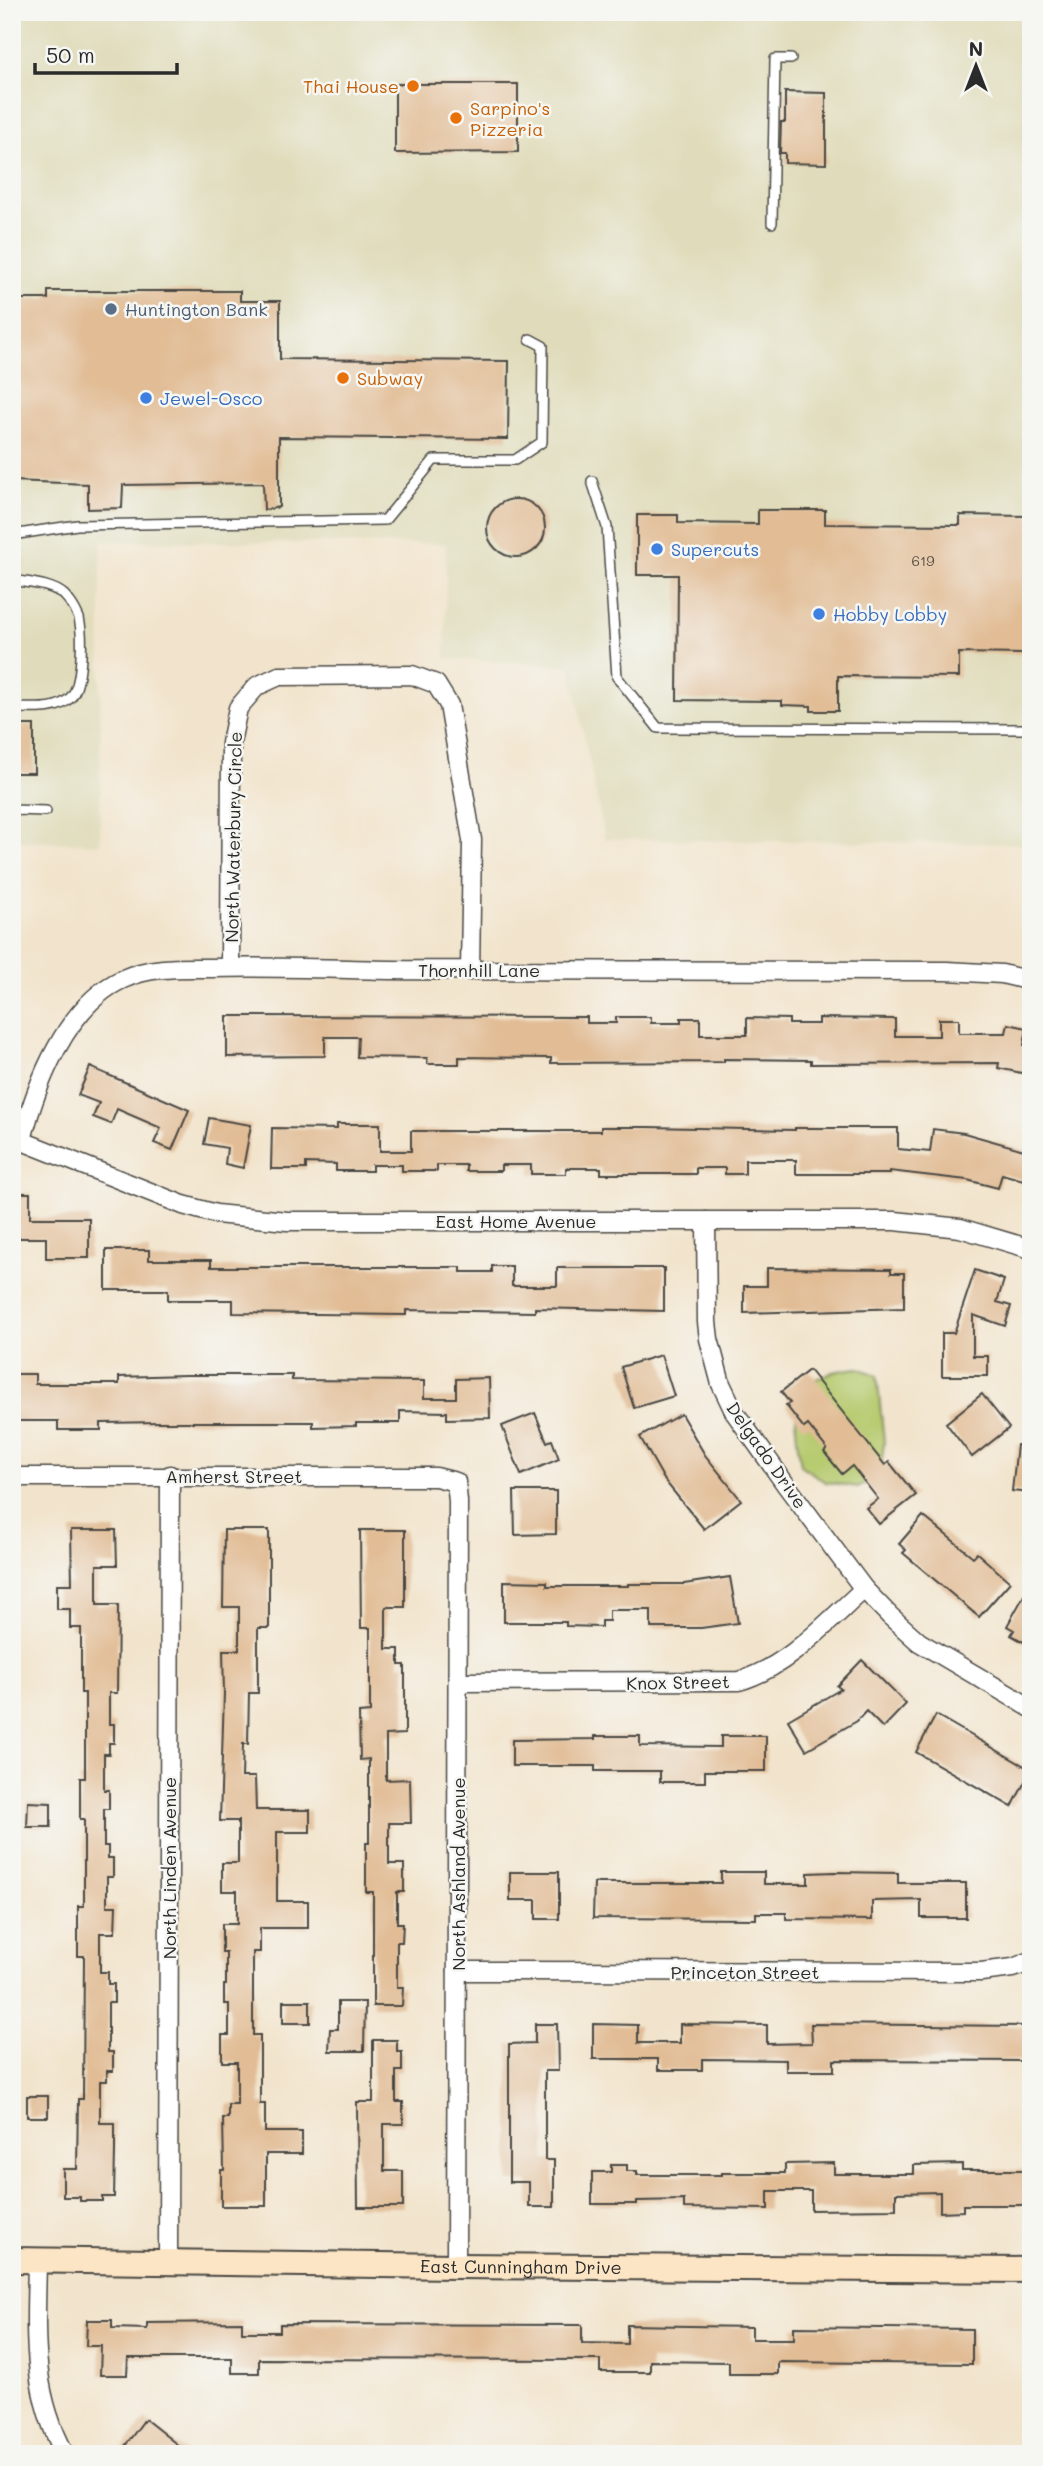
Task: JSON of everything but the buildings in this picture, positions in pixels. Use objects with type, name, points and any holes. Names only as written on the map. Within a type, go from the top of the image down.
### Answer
[{"type":"street","name":"North Waterbury Circle","points":[[230,967],[231,743],[238,708],[257,687],[279,676],[412,675],[436,684],[449,705],[472,840],[470,971]]},
{"type":"street","name":"Thornhill Lane","points":[[17,1138],[64,1034],[75,1017],[102,991],[120,980],[149,970],[230,967],[470,971],[947,971],[1002,974],[1031,981]]},
{"type":"street","name":"East Home Avenue","points":[[17,1138],[140,1190],[183,1205],[216,1214],[248,1218],[287,1221],[895,1222],[960,1228],[1031,1249]]},
{"type":"street","name":"Delgado Drive","points":[[706,1221],[707,1322],[721,1384],[735,1413],[864,1588],[919,1642],[1031,1708]]},
{"type":"street","name":"North Linden Avenue","points":[[168,2261],[170,1475]]},
{"type":"street","name":"Amherst Street","points":[[12,1476],[436,1477],[456,1482]]},
{"type":"street","name":"North Ashland Avenue","points":[[456,1482],[459,1682],[456,2266]]},
{"type":"street","name":"Knox Street","points":[[459,1682],[739,1681],[756,1676],[793,1651],[864,1588]]},
{"type":"street","name":"Princeton Street","points":[[457,1971],[981,1972],[1013,1968],[1031,1961]]},
{"type":"street","name":"East Cunningham Drive","points":[[24,2260],[1031,2270]]},
{"type":"street","points":[[24,2260],[36,2341],[38,2376],[45,2409],[65,2454]]},
{"type":"lane","points":[[772,223],[775,59],[791,59]]},
{"type":"lane","points":[[12,536],[76,525],[385,520],[434,460],[515,460],[542,442],[543,346],[530,339]]},
{"type":"lane","points":[[592,481],[607,527],[617,677],[659,728],[1031,729]]},
{"type":"lane","points":[[12,580],[56,590],[65,596],[78,618],[80,633],[78,683],[70,698],[53,706],[17,708]]},
{"type":"lane","points":[[12,810],[46,810]]},
{"type":"shaded area","points":[[12,12],[1031,12],[1031,844],[605,839],[570,666],[445,658],[446,544],[101,541],[100,844],[12,841]]},
{"type":"green space","points":[[858,1368],[877,1375],[884,1442],[880,1474],[858,1487],[825,1482],[801,1465],[796,1411],[807,1386],[835,1372]]},
{"type":"place","name":"Thai House","points":[[413,86]]},
{"type":"place","name":"Sarpino's Pizzeria","points":[[456,118]]},
{"type":"place","name":"Huntington Bank","points":[[111,309]]},
{"type":"place","name":"Subway","points":[[343,378]]},
{"type":"place","name":"Jewel-Osco","points":[[146,398]]},
{"type":"place","name":"Supercuts","points":[[657,549]]},
{"type":"place","name":"Hobby Lobby","points":[[819,614]]}]
